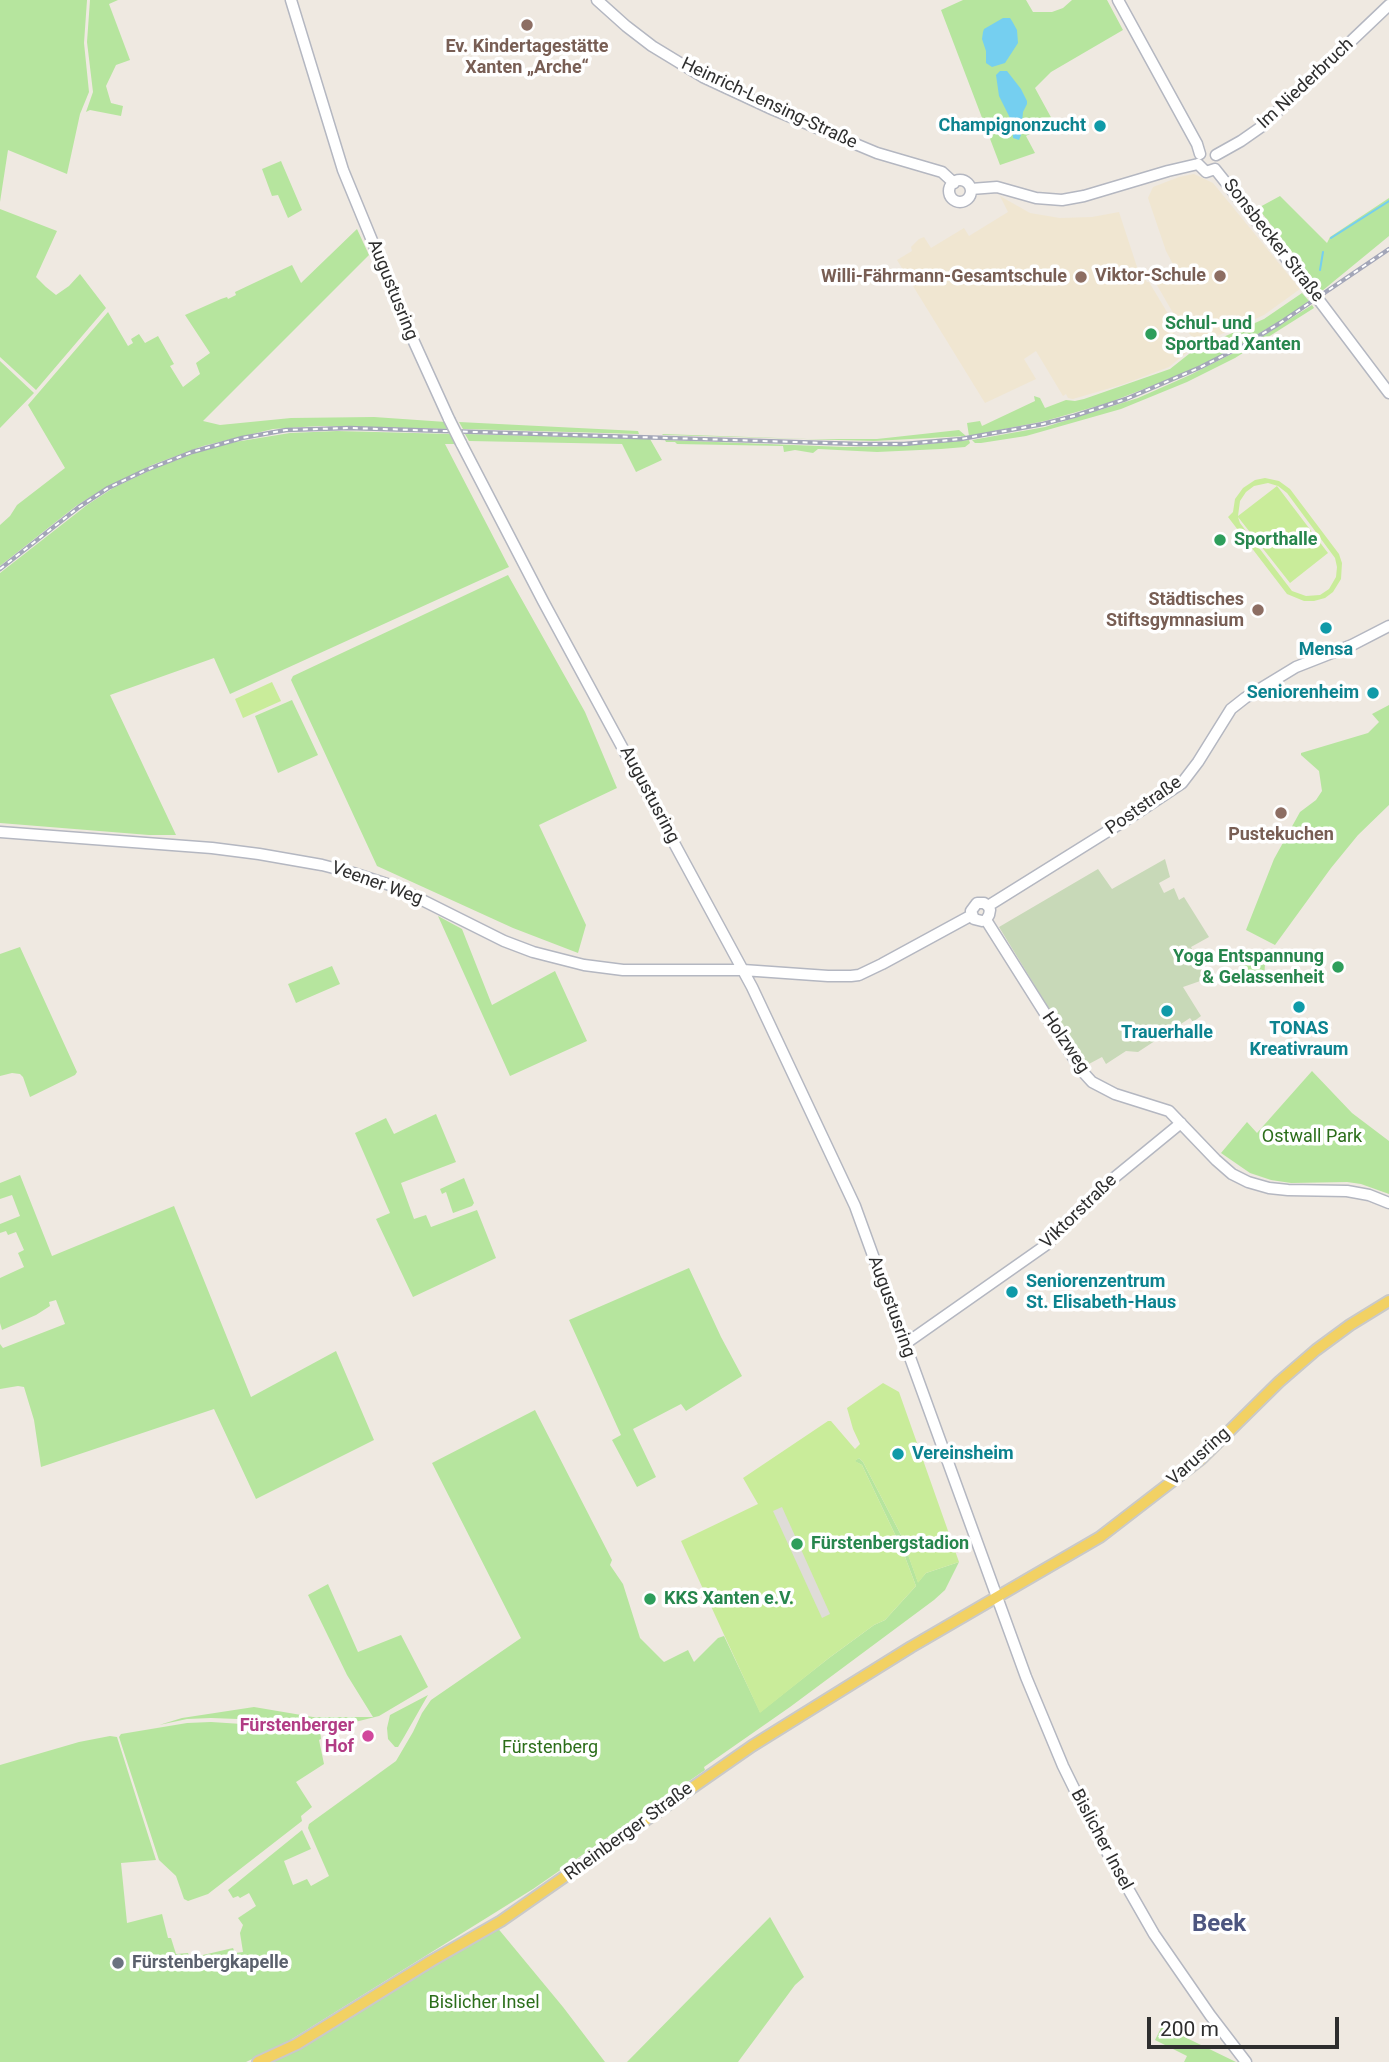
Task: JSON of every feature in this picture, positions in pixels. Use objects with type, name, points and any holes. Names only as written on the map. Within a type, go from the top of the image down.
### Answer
[{"type":"main road","name":"Varusring","points":[[996,1596],[1100,1537],[1200,1459],[1316,1350],[1389,1301]]},
{"type":"main road","name":"Rheinberger Straße","points":[[258,2062],[297,2044],[500,1921],[752,1746],[996,1596]]},
{"type":"street","name":"Augustusring","points":[[291,0],[344,170],[410,333],[449,419],[743,970],[855,1206],[996,1596]]},
{"type":"street","name":"Heinrich-Lensing-Straße","points":[[597,0],[652,46],[703,77],[877,153],[942,172],[954,183]]},
{"type":"street","points":[[1118,0],[1197,144],[1206,156],[1219,164],[1215,169],[1206,172],[1202,170],[1206,156],[1125,0]]},
{"type":"street","name":"Im Niederbruch","points":[[1206,156],[1261,127],[1389,5]]},
{"type":"street","points":[[971,189],[997,187],[1036,198],[1062,200],[1084,197],[1168,171],[1206,156]]},
{"type":"street","name":"Sonsbecker Straße","points":[[1215,169],[1389,393]]},
{"type":"street","points":[[964,181],[971,189],[968,199],[958,202],[950,195],[950,188],[954,183],[964,181]]},
{"type":"street","name":"Poststraße","points":[[743,970],[844,977],[859,975],[972,915],[973,906],[977,903],[988,906],[1182,783],[1231,709],[1245,698],[1296,667],[1352,645],[1389,626]]},
{"type":"street","name":"Veener Weg","points":[[0,832],[223,849],[301,861],[354,873],[396,887],[514,945],[560,960],[624,970],[743,970]]},
{"type":"street","points":[[972,915],[978,921],[986,919],[989,915],[988,906]]},
{"type":"street","name":"Holzweg","points":[[986,919],[1058,1034],[1092,1082],[1115,1094],[1168,1111],[1216,1160],[1232,1174],[1248,1182],[1288,1190],[1347,1191],[1369,1195],[1389,1203]]},
{"type":"street","name":"Viktorstraße","points":[[905,1344],[1046,1245],[1109,1182],[1181,1123]]},
{"type":"street","name":"Bislicher Insel","points":[[996,1596],[1043,1721],[1095,1831],[1172,1962],[1246,2062]]},
{"type":"shaded area","points":[[1194,174],[1213,183],[1300,289],[1264,315],[1206,341],[1193,339],[1183,324],[1180,325],[1154,280],[1169,275],[1174,266],[1166,251],[1148,198],[1153,187]]},
{"type":"shaded area","points":[[1000,196],[1030,213],[1060,218],[1092,217],[1119,212],[1137,267],[1176,327],[1172,330],[1177,338],[1183,336],[1191,349],[1169,367],[1073,399],[1066,394],[1063,396],[1036,351],[1024,359],[1036,379],[985,403],[897,260],[912,251],[911,247],[919,239],[924,237],[931,248],[964,228],[969,236],[1008,212]]},
{"type":"shaded area","points":[[782,1507],[830,1614],[822,1618],[773,1511]]},
{"type":"green space","points":[[0,0],[87,0],[84,43],[89,92],[80,114],[67,174],[8,150],[0,202]]},
{"type":"green space","points":[[90,0],[118,0],[109,4],[130,60],[116,65],[106,86],[111,103],[123,106],[121,116],[90,110],[86,112],[93,92],[87,42]]},
{"type":"green space","points":[[963,0],[1026,0],[1033,12],[1052,12],[1063,8],[1072,0],[1107,0],[1123,30],[1051,72],[1035,88],[1053,121],[1026,136],[1035,153],[1000,165],[941,10]]},
{"type":"green space","points":[[281,161],[302,210],[288,218],[278,195],[272,196],[262,169]]},
{"type":"green space","points":[[1280,196],[1327,243],[1330,237],[1389,198],[1389,236],[1322,291],[1258,208]]},
{"type":"green space","points":[[0,209],[57,231],[36,277],[46,287],[56,295],[80,274],[106,308],[36,390],[0,357]]},
{"type":"green space","points":[[357,229],[369,255],[203,421],[220,425],[291,418],[374,417],[446,422],[450,429],[319,426],[273,429],[203,446],[152,465],[103,489],[76,506],[0,566],[0,525],[17,505],[65,468],[28,405],[108,312],[128,346],[133,343],[131,339],[139,334],[145,343],[158,336],[174,364],[170,366],[183,387],[200,374],[196,363],[210,353],[185,315],[221,299],[228,299],[236,295],[235,292],[292,265],[301,283]]},
{"type":"green space","points":[[1302,293],[1309,301],[1285,318],[1224,354],[1180,375],[1108,403],[1045,421],[969,436],[967,423],[980,421],[982,426],[1035,401],[1034,396],[1040,398],[1045,408],[1066,400],[1084,399],[1170,369],[1194,350],[1264,319]]},
{"type":"green space","points":[[1312,305],[1314,308],[1235,358],[1187,382],[1121,409],[1026,436],[981,443],[972,440],[1045,427],[1138,398],[1247,346]]},
{"type":"green space","points":[[0,361],[34,393],[0,428]]},
{"type":"green space","points":[[459,422],[638,431],[639,434],[463,429]]},
{"type":"green space","points":[[959,430],[966,436],[874,441],[662,434],[877,439]]},
{"type":"green space","points":[[337,431],[453,434],[458,444],[445,444],[509,567],[230,694],[214,658],[110,695],[176,835],[0,823],[0,573],[87,505],[113,488],[153,469],[203,450],[235,442],[290,433]]},
{"type":"green space","points":[[465,434],[650,439],[662,460],[636,472],[622,444],[469,441]]},
{"type":"green space","points":[[665,440],[845,447],[903,446],[969,440],[970,443],[965,447],[941,449],[877,452],[818,449],[813,453],[795,450],[784,452],[783,446],[677,444]]},
{"type":"green space","points":[[1265,478],[1279,481],[1290,489],[1339,554],[1342,563],[1341,579],[1333,592],[1325,598],[1304,601],[1287,594],[1228,517],[1233,512],[1235,499],[1243,488],[1255,480]],"holes":[[[1268,483],[1278,486],[1287,493],[1335,558],[1336,577],[1329,589],[1320,595],[1306,596],[1292,591],[1240,523],[1238,517],[1290,583],[1328,553],[1277,486],[1238,516],[1240,501],[1246,492],[1254,486]]]},
{"type":"green space","points":[[508,575],[585,712],[617,788],[539,825],[586,925],[578,953],[513,928],[377,866],[291,680],[293,676]]},
{"type":"green space","points":[[272,682],[281,701],[243,718],[235,699]]},
{"type":"green space","points":[[292,700],[318,755],[278,773],[255,716]]},
{"type":"green space","points":[[1389,705],[1389,805],[1358,835],[1331,868],[1275,945],[1246,930],[1274,859],[1300,812],[1316,800],[1322,791],[1319,771],[1301,753],[1368,733],[1379,722],[1372,714]]},
{"type":"green space","points":[[1165,859],[1170,877],[1159,883],[1164,893],[1174,888],[1179,900],[1184,897],[1209,937],[1191,947],[1206,979],[1183,987],[1201,1016],[1193,1022],[1190,1018],[1138,1052],[1126,1051],[1106,1064],[1102,1057],[1087,1065],[1073,1048],[999,927],[1098,869],[1112,889]]},
{"type":"green space","points":[[438,916],[462,929],[492,1005],[555,971],[587,1041],[510,1076]]},
{"type":"green space","points":[[20,947],[77,1072],[30,1097],[20,1074],[0,1076],[0,954]]},
{"type":"green space","points":[[1241,957],[1265,963],[1264,981],[1239,980]]},
{"type":"green space","points":[[332,966],[340,984],[296,1003],[288,984]]},
{"type":"green space","name":"Ostwall Park","points":[[1312,1071],[1352,1113],[1389,1141],[1389,1194],[1347,1182],[1291,1183],[1271,1180],[1250,1173],[1221,1153],[1247,1122],[1257,1133]]},
{"type":"green space","points":[[436,1114],[456,1162],[401,1183],[414,1219],[426,1215],[431,1227],[477,1210],[496,1258],[413,1297],[376,1219],[390,1213],[355,1133],[386,1118],[394,1134]]},
{"type":"green space","points":[[20,1175],[52,1256],[174,1206],[251,1397],[336,1351],[374,1440],[256,1499],[214,1409],[41,1467],[34,1420],[24,1387],[0,1389],[0,1344],[3,1348],[65,1324],[56,1300],[49,1302],[50,1306],[36,1315],[2,1330],[0,1278],[24,1267],[18,1253],[24,1250],[16,1232],[8,1235],[6,1231],[0,1233],[0,1224],[20,1216],[12,1195],[0,1199],[0,1183]]},
{"type":"green space","points":[[464,1178],[474,1203],[453,1213],[446,1192],[442,1194],[440,1189]]},
{"type":"green space","points":[[689,1268],[742,1376],[686,1411],[681,1404],[633,1429],[656,1477],[637,1487],[612,1440],[621,1435],[569,1320]]},
{"type":"green space","points":[[883,1383],[899,1392],[959,1562],[926,1573],[918,1583],[901,1535],[863,1462],[859,1458],[855,1461],[862,1465],[902,1549],[916,1586],[885,1620],[829,1658],[760,1713],[681,1541],[758,1504],[743,1478],[828,1421],[831,1421],[855,1449],[860,1444],[847,1408]]},
{"type":"green space","name":"Fürstenberg","points":[[535,1410],[612,1560],[610,1565],[623,1584],[640,1638],[664,1662],[688,1650],[694,1662],[718,1638],[724,1636],[760,1712],[829,1658],[885,1620],[916,1586],[902,1549],[862,1465],[854,1461],[859,1458],[863,1462],[901,1535],[918,1582],[926,1573],[959,1562],[945,1590],[934,1600],[704,1767],[705,1770],[533,1889],[284,2044],[246,2062],[0,2062],[0,1765],[79,1742],[117,1737],[156,1860],[121,1863],[127,1923],[162,1914],[168,1938],[171,1938],[176,1954],[188,1953],[190,1958],[233,1948],[235,1953],[243,1952],[240,1933],[243,1925],[238,1918],[256,1906],[249,1893],[233,1898],[228,1890],[302,1830],[311,1849],[284,1861],[293,1885],[307,1879],[311,1886],[329,1876],[308,1828],[309,1824],[396,1761],[431,1700],[521,1638],[432,1463]]},
{"type":"green space","points":[[328,1584],[358,1652],[401,1635],[428,1687],[379,1716],[351,1723],[326,1726],[211,1718],[187,1719],[159,1725],[182,1718],[254,1707],[313,1717],[373,1717],[347,1675],[308,1595]]},
{"type":"green space","points":[[428,1695],[398,1747],[395,1747],[388,1739],[390,1715]]},
{"type":"green space","points":[[187,1723],[320,1729],[319,1740],[324,1764],[296,1782],[312,1807],[301,1816],[302,1821],[208,1894],[188,1901],[184,1899],[176,1876],[159,1860],[119,1737],[121,1734]]},
{"type":"green space","points":[[770,1917],[804,1977],[795,1985],[738,2062],[627,2062]]},
{"type":"green space","name":"Bislicher Insel","points":[[496,1926],[605,2062],[271,2062],[302,2048]]},
{"type":"green space","points":[[1162,2026],[1236,2062],[1184,2062],[1187,2056],[1155,2040]]},
{"type":"water","points":[[1003,18],[1010,18],[1012,21],[1017,30],[1018,43],[1005,63],[992,67],[986,63],[983,32]]},
{"type":"water","points":[[1000,71],[1007,71],[1027,101],[1019,140],[1013,138],[1013,124],[999,96],[996,75]]},
{"type":"waterway","points":[[1331,238],[1389,201]]},
{"type":"waterway","points":[[1320,270],[1323,252]]},
{"type":"railway","points":[[0,569],[79,507],[108,488],[192,452],[242,438],[286,430],[349,428],[904,444],[961,439],[1043,424],[1126,399],[1201,367],[1280,323],[1389,249]]},
{"type":"place","name":"Ev. Kindertagestätte Xanten „Arche“","points":[[527,25]]},
{"type":"place","name":"Champignonzucht","points":[[1100,126]]},
{"type":"place","name":"Viktor-Schule","points":[[1220,276]]},
{"type":"place","name":"Willi-Fährmann-Gesamtschule","points":[[1081,277]]},
{"type":"place","name":"Schul- und Sportbad Xanten","points":[[1151,334]]},
{"type":"place","name":"Sporthalle","points":[[1220,540]]},
{"type":"place","name":"Städtisches Stiftsgymnasium","points":[[1258,610]]},
{"type":"place","name":"Mensa","points":[[1326,628]]},
{"type":"place","name":"Seniorenheim","points":[[1373,693]]},
{"type":"place","name":"Pustekuchen","points":[[1281,813]]},
{"type":"place","name":"Yoga Entspannung & Gelassenheit","points":[[1338,967]]},
{"type":"place","name":"TONAS Kreativraum","points":[[1299,1007]]},
{"type":"place","name":"Trauerhalle","points":[[1167,1011]]},
{"type":"place","name":"Seniorenzentrum St. Elisabeth-Haus","points":[[1012,1292]]},
{"type":"place","name":"Vereinsheim","points":[[898,1454]]},
{"type":"place","name":"Fürstenbergstadion","points":[[797,1544]]},
{"type":"place","name":"KKS Xanten e.V.","points":[[650,1599]]},
{"type":"place","name":"Fürstenberger Hof","points":[[368,1736]]},
{"type":"place","name":"Fürstenbergkapelle","points":[[118,1963]]},
{"type":"district","name":"Beek","points":[[1219,1925]]}]
